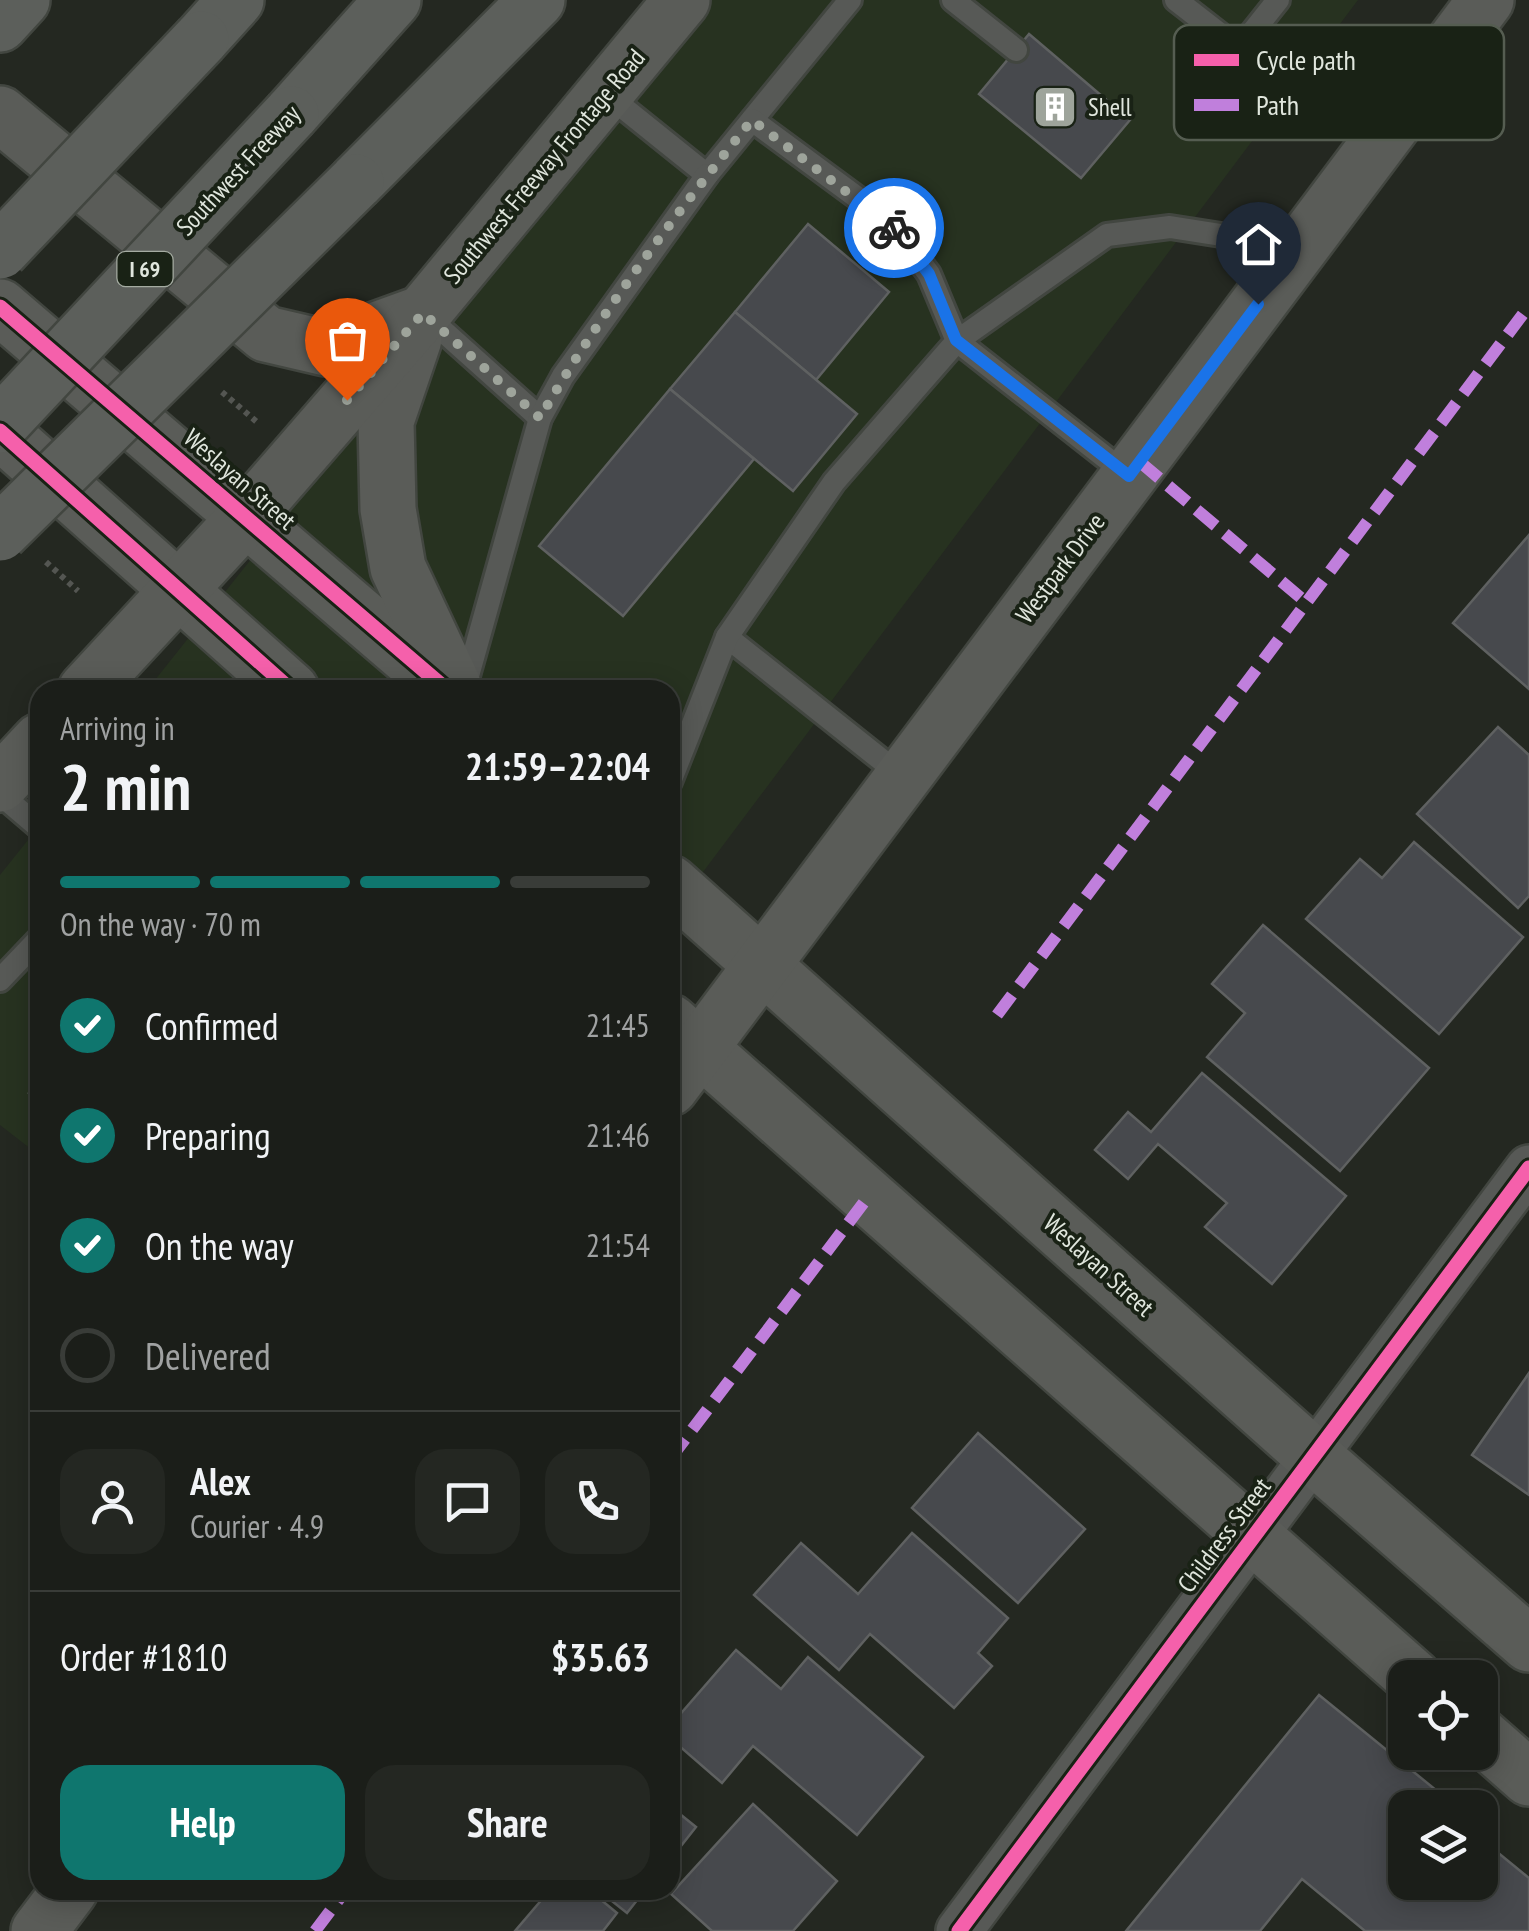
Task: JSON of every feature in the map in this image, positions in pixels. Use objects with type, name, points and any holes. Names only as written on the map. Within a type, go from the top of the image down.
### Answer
[{"type":"highway","points":[[0,24],[22,0]]},
{"type":"highway","name":"Southwest Freeway","points":[[0,428],[393,0]]},
{"type":"highway","points":[[0,533],[537,0]]},
{"type":"highway","points":[[0,251],[219,19]]},
{"type":"main road","name":"Southwest Freeway Frontage Road","points":[[95,680],[247,516],[423,313],[682,0]]},
{"type":"main road","name":"Westpark Drive","points":[[1467,25],[1486,0]]},
{"type":"main road","points":[[0,114],[266,334],[326,348],[423,313]]},
{"type":"main road","name":"Westpark Drive","points":[[680,1052],[764,964],[1381,140]]},
{"type":"main road","name":"Weslayan Street","points":[[0,307],[435,680]]},
{"type":"main road","points":[[423,313],[386,421],[388,510],[398,568],[450,680]]},
{"type":"main road","points":[[0,428],[279,680]]},
{"type":"main road","points":[[0,789],[30,752]]},
{"type":"main road","points":[[0,789],[30,776]]},
{"type":"main road","name":"Weslayan Street","points":[[680,892],[1529,1644]]},
{"type":"main road","points":[[680,1052],[1393,1660]]},
{"type":"main road","points":[[1498,1751],[1529,1778]]},
{"type":"main road","points":[[39,1931],[62,1900]]},
{"type":"street","name":"Childress Street","points":[[959,1931],[1529,1168]]},
{"type":"lane","points":[[467,680],[540,418],[564,376],[706,176],[850,0]]},
{"type":"lane","points":[[953,0],[1016,50]]},
{"type":"lane","points":[[1176,0],[1208,25]]},
{"type":"lane","points":[[1258,25],[1278,0]]},
{"type":"lane","points":[[605,93],[706,176]]},
{"type":"lane","points":[[752,120],[889,221],[929,274],[956,340],[1129,476]]},
{"type":"lane","points":[[680,757],[727,637],[834,482],[956,340],[1108,236],[1170,226],[1221,235],[1282,272]]},
{"type":"lane","points":[[423,313],[540,418]]},
{"type":"lane","points":[[727,637],[904,777]]},
{"type":"lane","points":[[0,789],[30,818]]},
{"type":"lane","points":[[0,980],[30,948]]},
{"type":"shaded area","points":[[696,0],[1358,0],[1339,25],[1174,25],[1174,140],[1253,140],[680,903],[680,680],[155,680]]},
{"type":"shaded area","points":[[30,838],[30,1148],[0,1125],[0,875]]},
{"type":"building","name":"Shell","points":[[1029,34],[1130,120],[1081,178],[979,94]]},
{"type":"building","points":[[808,224],[889,292],[816,380],[735,312]]},
{"type":"building","points":[[735,312],[857,414],[793,491],[670,389]]},
{"type":"building","points":[[670,389],[754,459],[623,616],[539,546]]},
{"type":"building","points":[[1529,535],[1529,689],[1453,623]]},
{"type":"building","points":[[1498,727],[1529,755],[1529,896],[1518,908],[1417,814]]},
{"type":"building","points":[[1414,842],[1523,937],[1439,1034],[1306,919],[1360,859],[1382,878]]},
{"type":"building","points":[[1263,925],[1429,1068],[1340,1171],[1207,1057],[1245,1013],[1212,984]]},
{"type":"building","points":[[1202,1073],[1346,1196],[1272,1284],[1205,1227],[1227,1203],[1158,1144],[1128,1179],[1095,1150],[1128,1112],[1151,1132]]},
{"type":"building","points":[[1529,1373],[1529,1495],[1472,1455]]},
{"type":"building","points":[[978,1433],[1085,1529],[1018,1603],[912,1508]]},
{"type":"building","points":[[912,1533],[1008,1618],[978,1653],[992,1666],[954,1708],[870,1634],[839,1670],[754,1595],[801,1543],[858,1594]]},
{"type":"building","points":[[736,1650],[781,1689],[808,1657],[923,1757],[857,1835],[753,1746],[722,1783],[680,1747],[680,1714]]},
{"type":"building","points":[[1319,1695],[1388,1751],[1388,1770],[1411,1770],[1436,1790],[1388,1790],[1388,1900],[1498,1900],[1498,1853],[1529,1878],[1529,1931],[1365,1931],[1302,1879],[1260,1931],[1126,1931]]},
{"type":"building","points":[[753,1804],[837,1881],[793,1931],[712,1931],[678,1900],[680,1884]]},
{"type":"building","points":[[680,1814],[696,1827],[680,1847]]},
{"type":"building","points":[[541,1900],[601,1900],[617,1913],[603,1931],[515,1931]]},
{"type":"building","points":[[611,1900],[637,1900],[627,1913]]},
{"type":"marked path","points":[[997,1015],[1529,306]]},
{"type":"marked path","points":[[1140,462],[1307,603]]},
{"type":"marked path","points":[[680,1446],[868,1197]]},
{"type":"marked path","points":[[315,1931],[338,1900]]},
{"type":"cycle path","points":[[0,307],[435,680]]},
{"type":"cycle path","points":[[0,431],[280,680]]},
{"type":"cycle path","points":[[959,1931],[1529,1168]]},
{"type":"way so far","points":[[347,400],[423,313],[540,418],[604,319],[706,176],[752,120],[894,228]]},
{"type":"place","name":"Shell","points":[[1055,107]]},
{"type":"route","points":[[894,228],[929,274],[956,340],[1129,476],[1258,304]]}]
